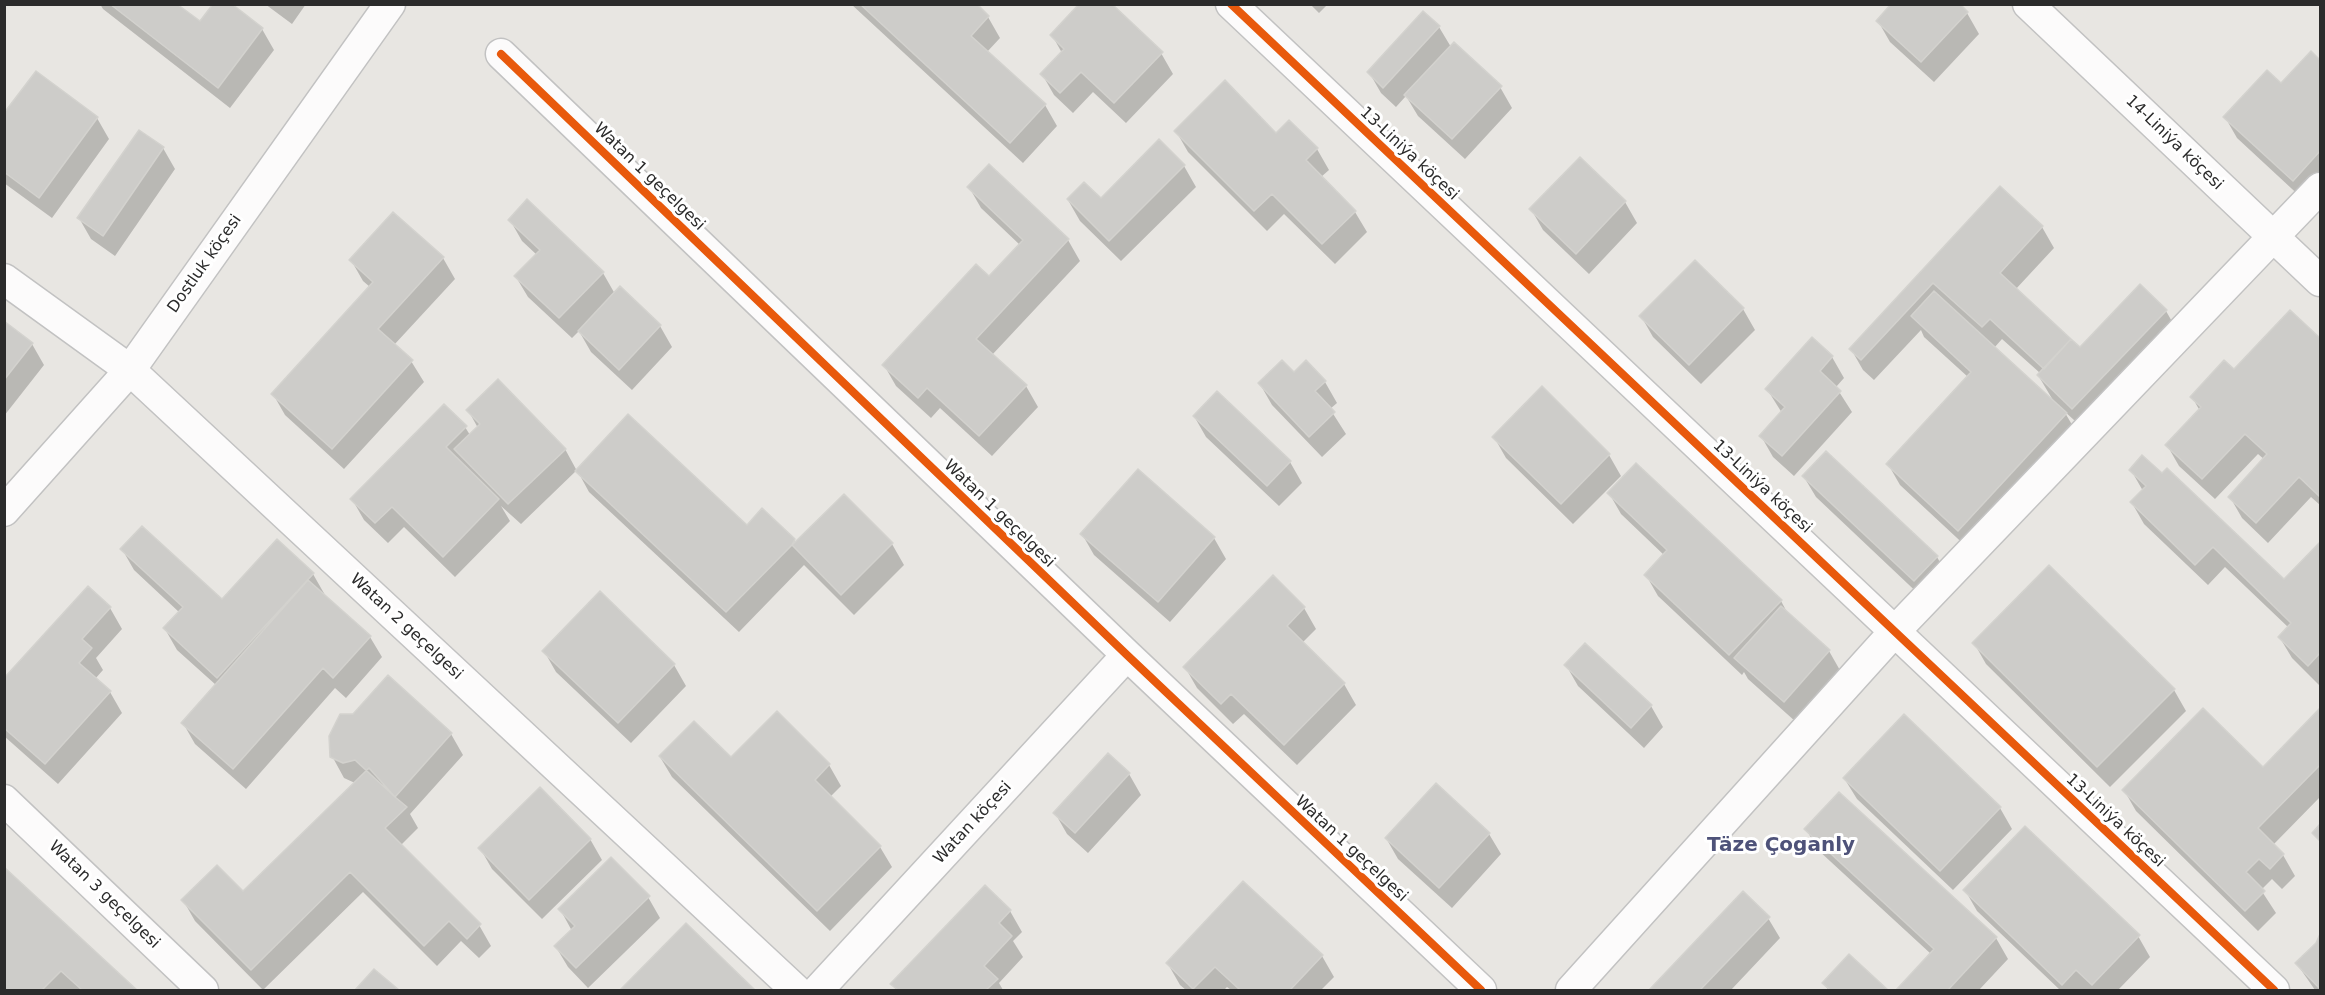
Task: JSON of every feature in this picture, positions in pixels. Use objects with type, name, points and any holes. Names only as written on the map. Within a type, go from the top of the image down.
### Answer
[{"type":"street","name":"Dostluk köçesi","points":[[4,511],[130,370],[390,4]]},
{"type":"street","name":"13-Liniýa köçesi","points":[[1231,4],[2274,990]]},
{"type":"street","name":"14-Liniýa köçesi","points":[[2028,4],[2320,281]]},
{"type":"street","name":"Watan 1 geçelgesi","points":[[501,54],[1127,655],[1481,990]]},
{"type":"street","points":[[1571,990],[1895,632],[2320,188]]},
{"type":"street","name":"Watan 2 geçelgesi","points":[[4,279],[130,370],[796,990]]},
{"type":"street","name":"Watan köçesi","points":[[818,990],[1127,655]]},
{"type":"street","name":"Watan 3 geçelgesi","points":[[4,800],[203,990]]},
{"type":"building","points":[[110,4],[177,4],[200,21],[213,4],[232,4],[263,28],[218,88]]},
{"type":"building","points":[[860,4],[977,4],[989,16],[971,36],[1046,104],[1010,143]]},
{"type":"building","points":[[1079,4],[1112,4],[1163,52],[1114,103],[1081,72],[1060,93],[1040,74],[1064,49],[1050,35]]},
{"type":"building","points":[[1891,4],[1960,4],[1968,12],[1921,62],[1876,21]]},
{"type":"building","points":[[1423,11],[1440,26],[1383,88],[1367,72]]},
{"type":"building","points":[[1454,42],[1502,86],[1452,139],[1404,95]]},
{"type":"building","points":[[2311,51],[2320,60],[2320,151],[2293,181],[2223,117],[2267,70],[2281,83]]},
{"type":"building","points":[[36,71],[98,117],[39,198],[4,172],[4,113]]},
{"type":"building","points":[[1225,80],[1276,133],[1289,120],[1318,148],[1306,160],[1356,211],[1322,244],[1272,194],[1254,211],[1174,131]]},
{"type":"building","points":[[139,130],[164,147],[103,236],[77,218]]},
{"type":"building","points":[[1159,139],[1185,165],[1109,241],[1067,199],[1084,182],[1101,198]]},
{"type":"building","points":[[1580,157],[1626,201],[1576,254],[1529,209]]},
{"type":"building","points":[[989,164],[1069,239],[976,339],[1027,385],[979,436],[927,388],[918,398],[882,365],[976,264],[989,276],[1023,240],[967,187]]},
{"type":"building","points":[[2000,186],[2043,226],[2000,273],[2071,339],[2044,369],[1990,319],[1982,327],[1933,283],[1861,360],[1849,349]]},
{"type":"building","points":[[527,199],[604,272],[559,318],[514,276],[540,250],[508,220]]},
{"type":"building","points":[[393,212],[444,257],[378,329],[413,360],[332,449],[271,394],[373,282],[349,260]]},
{"type":"building","points":[[1695,260],[1744,308],[1689,365],[1639,316]]},
{"type":"building","points":[[2140,284],[2167,310],[2072,409],[2037,375],[2071,339],[2080,347]]},
{"type":"building","points":[[620,286],[661,325],[619,370],[578,331]]},
{"type":"building","points":[[1934,291],[2067,413],[1958,531],[1886,464],[1971,372],[1911,316]]},
{"type":"building","points":[[2290,310],[2320,338],[2320,497],[2299,477],[2256,523],[2228,497],[2267,454],[2245,434],[2202,479],[2165,445],[2201,407],[2190,397],[2224,360],[2234,369]]},
{"type":"building","points":[[4,321],[33,343],[4,380]]},
{"type":"building","points":[[1812,337],[1833,356],[1820,371],[1841,391],[1782,456],[1759,436],[1785,407],[1765,389]]},
{"type":"building","points":[[1282,360],[1294,372],[1306,360],[1326,381],[1315,391],[1335,412],[1309,437],[1258,383]]},
{"type":"building","points":[[498,379],[566,449],[508,504],[454,449],[480,424],[466,410]]},
{"type":"building","points":[[1542,386],[1610,454],[1561,504],[1492,437]]},
{"type":"building","points":[[1217,391],[1291,461],[1267,486],[1193,416]]},
{"type":"building","points":[[444,404],[467,426],[446,447],[499,499],[443,557],[392,507],[375,523],[350,499]]},
{"type":"building","points":[[628,414],[747,525],[762,508],[795,539],[792,545],[726,612],[575,471]]},
{"type":"building","points":[[1826,451],[1938,556],[1914,581],[1802,476]]},
{"type":"building","points":[[2142,455],[2162,473],[2167,468],[2284,579],[2320,542],[2320,653],[2308,666],[2278,637],[2291,623],[2213,547],[2195,565],[2130,502],[2146,486],[2129,470]]},
{"type":"building","points":[[1636,463],[1782,600],[1729,655],[1644,575],[1667,550],[1607,493]]},
{"type":"building","points":[[1138,469],[1215,537],[1158,602],[1080,534]]},
{"type":"building","points":[[844,494],[893,543],[841,595],[792,545]]},
{"type":"building","points":[[142,526],[222,599],[277,539],[314,573],[217,678],[163,628],[183,607],[120,549]]},
{"type":"building","points":[[2049,565],[2175,689],[2097,767],[1972,643]]},
{"type":"building","points":[[1273,575],[1305,607],[1287,626],[1345,683],[1284,745],[1231,694],[1221,704],[1183,667]]},
{"type":"building","points":[[308,580],[371,636],[333,678],[323,668],[233,769],[181,723]]},
{"type":"building","points":[[88,586],[111,607],[82,639],[92,648],[79,663],[111,691],[45,764],[4,728],[4,678]]},
{"type":"building","points":[[600,591],[675,664],[618,723],[542,651]]},
{"type":"building","points":[[1781,606],[1830,650],[1784,702],[1734,658]]},
{"type":"building","points":[[1585,643],[1652,705],[1631,728],[1564,665]]},
{"type":"building","points":[[388,675],[452,733],[395,797],[355,760],[343,763],[330,757],[329,736],[340,714],[353,714]]},
{"type":"building","points":[[2203,708],[2263,767],[2320,708],[2320,765],[2258,828],[2284,854],[2270,869],[2259,859],[2246,872],[2265,891],[2245,911],[2122,790]]},
{"type":"building","points":[[777,711],[830,764],[815,780],[881,846],[817,911],[659,756],[694,721],[731,757]]},
{"type":"building","points":[[1904,714],[2001,807],[1940,871],[1843,778]]},
{"type":"building","points":[[1108,753],[1130,773],[1075,833],[1053,813]]},
{"type":"building","points":[[369,768],[407,807],[385,828],[481,924],[467,939],[449,921],[424,946],[350,872],[251,970],[181,900],[217,865],[243,891]]},
{"type":"building","points":[[1436,783],[1490,833],[1439,888],[1385,838]]},
{"type":"building","points":[[540,787],[591,839],[529,900],[478,848]]},
{"type":"building","points":[[1839,792],[1997,937],[1948,990],[1896,990],[1934,949],[1804,829]]},
{"type":"building","points":[[2320,824],[2320,841],[2312,833]]},
{"type":"building","points":[[2025,826],[2140,935],[2092,985],[2076,970],[2062,985],[1963,890]]},
{"type":"building","points":[[611,857],[650,896],[576,968],[554,946],[575,926],[558,909]]},
{"type":"building","points":[[4,867],[137,990],[82,990],[61,971],[42,990],[4,990]]},
{"type":"building","points":[[1243,881],[1323,955],[1290,990],[1240,990],[1215,967],[1193,989],[1166,963]]},
{"type":"building","points":[[985,885],[1011,910],[999,923],[1012,936],[984,966],[998,979],[986,990],[898,990],[890,984]]},
{"type":"building","points":[[1743,891],[1770,917],[1700,990],[1649,990]]},
{"type":"building","points":[[686,923],[755,990],[620,990]]},
{"type":"building","points":[[2320,934],[2320,989],[2295,963],[2316,943]]},
{"type":"building","points":[[1849,954],[1888,990],[1830,990],[1822,983]]},
{"type":"building","points":[[374,969],[399,990],[355,990]]},
{"type":"cycle path","points":[[1231,4],[2274,990]]},
{"type":"cycle path","points":[[501,54],[1127,655],[1481,990]]},
{"type":"district","name":"Täze Çoganly","points":[[1781,846]]}]
